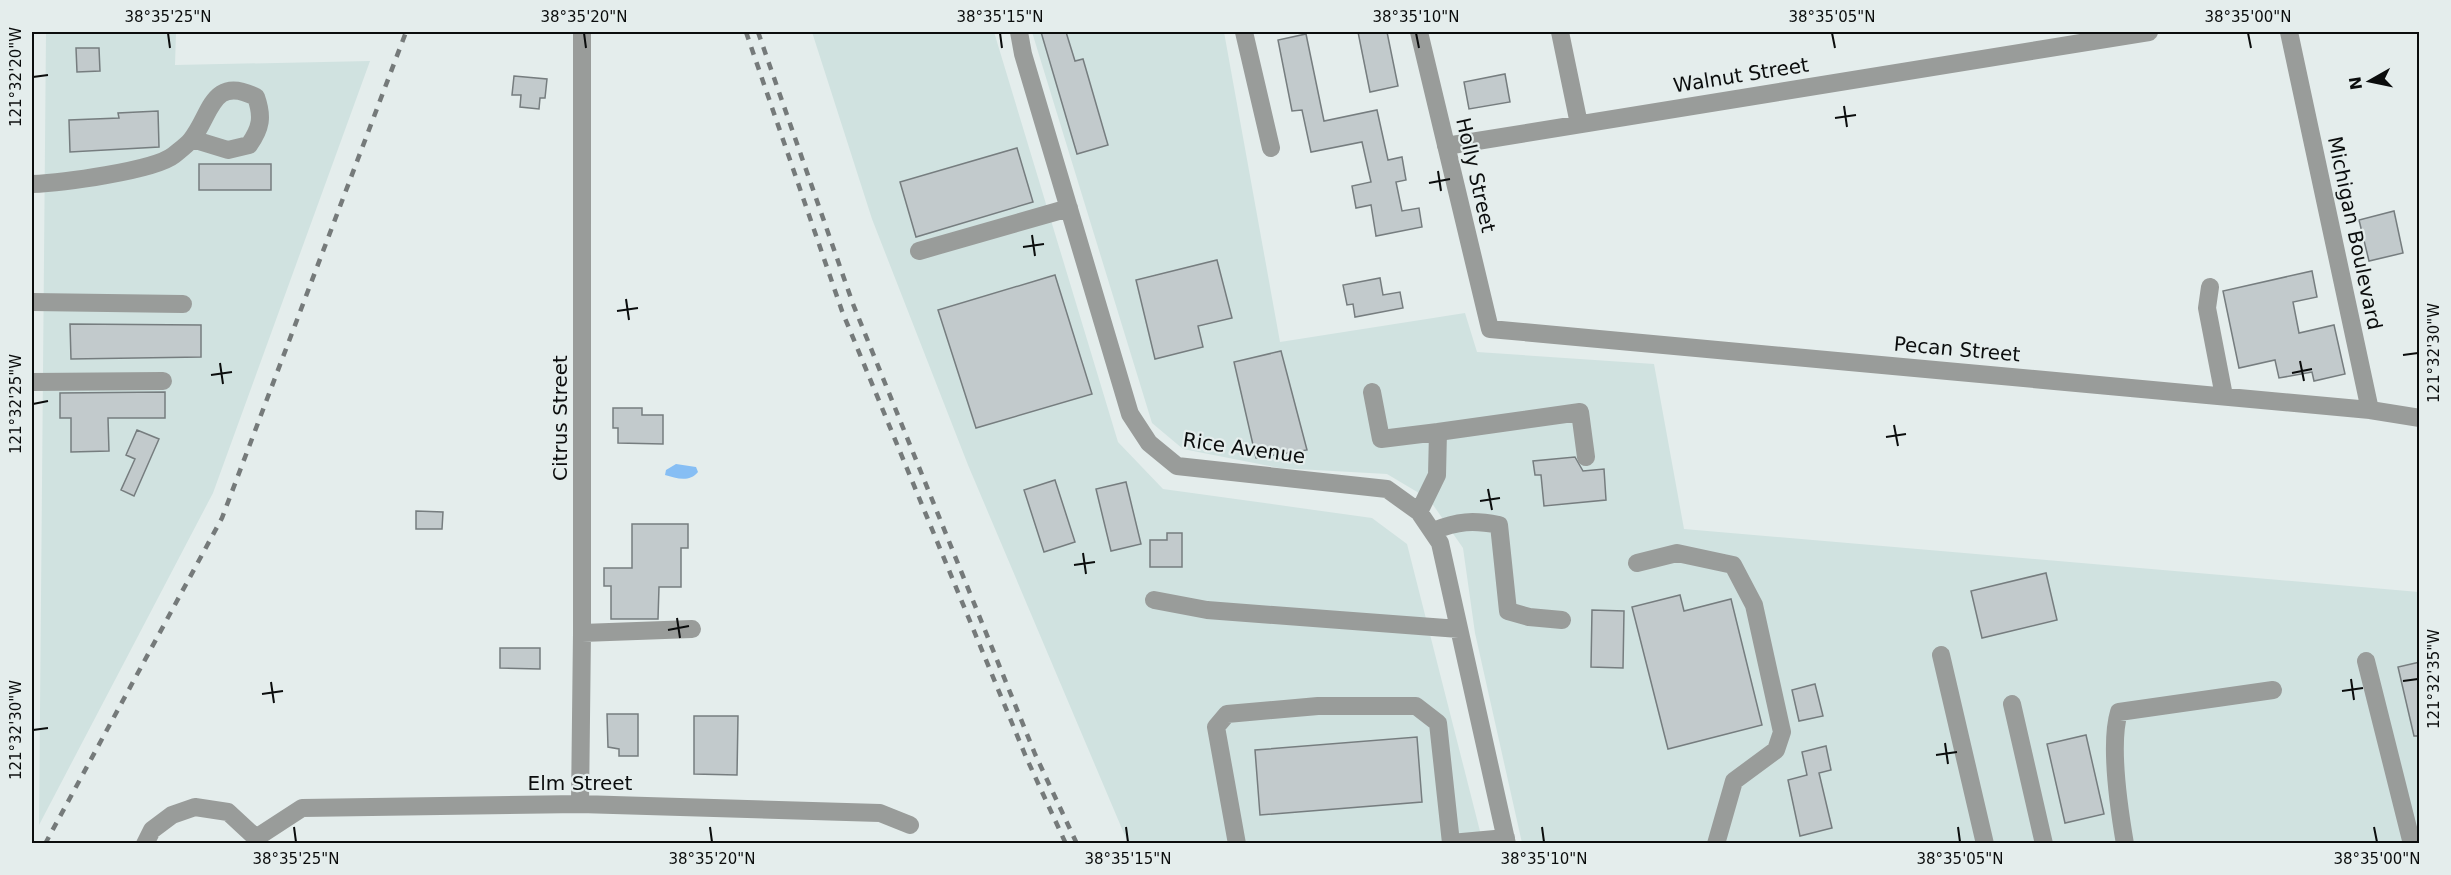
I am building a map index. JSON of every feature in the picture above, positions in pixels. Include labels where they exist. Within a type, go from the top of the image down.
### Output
[{"type":"street","name":"Citrus Street","points":[[580,804],[582,32]]},
{"type":"street","name":"Rice Avenue","points":[[1018,32],[1130,414],[1149,443],[1177,466],[1387,489],[1419,512],[1440,543],[1507,841]]},
{"type":"street","points":[[1244,32],[1271,148]]},
{"type":"street","name":"Holly Street","points":[[1419,32],[1490,329]]},
{"type":"street","points":[[1560,32],[1579,124]]},
{"type":"street","name":"Walnut Street","points":[[1446,146],[2150,32]]},
{"type":"street","name":"Michigan Boulevard","points":[[2289,32],[2370,410]]},
{"type":"street","points":[[32,184],[149,167],[172,157],[192,139]]},
{"type":"street","points":[[919,251],[1069,208]]},
{"type":"street","points":[[2210,287],[2206,309],[2224,396]]},
{"type":"street","points":[[32,303],[183,304]]},
{"type":"street","name":"Pecan Street","points":[[1490,329],[2224,396],[2370,410],[2420,418]]},
{"type":"street","points":[[32,382],[163,381]]},
{"type":"street","points":[[1372,392],[1381,439],[1580,412],[1586,457]]},
{"type":"street","points":[[1419,512],[1437,475],[1438,432]]},
{"type":"street","points":[[1433,531],[1450,524],[1473,520],[1499,525],[1508,611],[1529,617],[1562,620]]},
{"type":"street","points":[[1637,563],[1677,553],[1733,565],[1754,606],[1782,732],[1776,750],[1734,781],[1716,843]]},
{"type":"street","points":[[1154,600],[1207,610],[1459,629]]},
{"type":"street","points":[[582,633],[692,628]]},
{"type":"street","points":[[1941,655],[1985,843]]},
{"type":"street","points":[[2366,661],[2412,843]]},
{"type":"street","points":[[2126,843],[2118,793],[2114,725],[2118,712],[2273,690]]},
{"type":"street","points":[[2012,704],[2044,843]]},
{"type":"street","points":[[1237,843],[1216,727],[1227,714],[1318,706],[1416,706],[1438,723],[1451,843],[1507,841]]},
{"type":"street","name":"Elm Street","points":[[144,843],[152,830],[172,815],[195,807],[228,812],[255,841],[302,808],[580,804],[880,813],[910,825]]},
{"type":"shaded area","points":[[46,32],[176,32],[175,65],[370,61],[213,493],[39,825]]},
{"type":"shaded area","points":[[812,32],[994,32],[1118,442],[1163,489],[1372,518],[1407,544],[1483,843],[1128,843],[968,465],[872,219]]},
{"type":"shaded area","points":[[1032,32],[1224,32],[1280,342],[1465,313],[1477,352],[1654,364],[1684,529],[2419,592],[2419,843],[1522,843],[1475,633],[1463,548],[1429,499],[1387,474],[1279,468],[1183,449],[1152,423]]},
{"type":"water","points":[[676,464],[696,467],[698,472],[687,479],[665,475],[666,470]]},
{"type":"building","points":[[1041,32],[1066,32],[1075,61],[1083,59],[1108,145],[1077,154]]},
{"type":"building","points":[[1358,32],[1387,32],[1398,86],[1370,92]]},
{"type":"building","points":[[1306,34],[1324,121],[1377,110],[1388,160],[1402,157],[1406,180],[1396,182],[1402,211],[1419,208],[1422,227],[1376,236],[1371,205],[1356,208],[1352,186],[1371,182],[1362,142],[1311,152],[1302,110],[1292,111],[1278,40]]},
{"type":"building","points":[[76,48],[99,48],[100,71],[77,72]]},
{"type":"building","points":[[1505,74],[1510,102],[1469,109],[1464,82]]},
{"type":"building","points":[[514,76],[547,79],[545,98],[540,98],[539,109],[520,107],[521,95],[512,95]]},
{"type":"building","points":[[158,111],[159,147],[70,152],[69,120],[119,118],[118,113]]},
{"type":"building","points":[[1017,148],[1033,202],[916,237],[900,182]]},
{"type":"building","points":[[199,164],[271,164],[271,190],[199,190]]},
{"type":"building","points":[[2394,211],[2403,253],[2369,261],[2359,220]]},
{"type":"building","points":[[1217,260],[1232,318],[1198,326],[1203,347],[1155,359],[1136,280]]},
{"type":"building","points":[[2312,271],[2317,297],[2293,302],[2299,333],[2334,325],[2345,374],[2314,381],[2312,372],[2279,378],[2275,360],[2239,368],[2223,291]]},
{"type":"building","points":[[1055,275],[1092,394],[976,428],[938,310]]},
{"type":"building","points":[[1380,278],[1383,295],[1400,292],[1403,308],[1355,317],[1353,304],[1347,305],[1343,285]]},
{"type":"building","points":[[70,324],[201,325],[201,357],[71,359]]},
{"type":"building","points":[[1281,351],[1307,450],[1256,458],[1234,362]]},
{"type":"building","points":[[165,392],[165,418],[108,418],[109,451],[71,452],[71,418],[60,418],[60,393]]},
{"type":"building","points":[[613,408],[642,408],[642,415],[663,415],[663,444],[618,443],[618,428],[613,428]]},
{"type":"building","points":[[137,430],[159,439],[134,496],[121,490],[135,459],[126,455]]},
{"type":"building","points":[[1575,457],[1583,471],[1604,469],[1606,500],[1544,506],[1541,475],[1535,475],[1533,461]]},
{"type":"building","points":[[1055,480],[1075,542],[1044,552],[1024,490]]},
{"type":"building","points":[[1126,482],[1141,544],[1111,551],[1096,489]]},
{"type":"building","points":[[416,511],[443,512],[442,529],[416,529]]},
{"type":"building","points":[[632,524],[688,524],[688,548],[681,548],[681,587],[659,587],[658,619],[611,619],[611,586],[604,586],[604,568],[632,568]]},
{"type":"building","points":[[1167,533],[1182,533],[1182,567],[1150,567],[1150,540],[1167,540]]},
{"type":"building","points":[[2046,573],[2057,620],[1982,638],[1971,591]]},
{"type":"building","points":[[1680,595],[1684,611],[1731,599],[1762,725],[1668,749],[1632,607]]},
{"type":"building","points":[[1592,610],[1624,611],[1623,668],[1591,667]]},
{"type":"building","points":[[500,648],[540,648],[540,669],[500,668]]},
{"type":"building","points":[[2420,662],[2420,736],[2414,736],[2398,667]]},
{"type":"building","points":[[1815,684],[1823,716],[1799,721],[1792,690]]},
{"type":"building","points":[[607,714],[638,714],[638,756],[619,756],[619,749],[608,747]]},
{"type":"building","points":[[694,716],[738,716],[737,775],[694,774]]},
{"type":"building","points":[[2086,735],[2104,814],[2065,823],[2047,744]]},
{"type":"building","points":[[1417,737],[1422,802],[1260,815],[1255,750]]},
{"type":"building","points":[[1826,746],[1831,770],[1819,773],[1832,828],[1800,836],[1788,780],[1807,775],[1802,752]]},
{"type":"railway","points":[[45,844],[222,518],[406,32]]},
{"type":"railway","points":[[746,32],[842,311],[1026,757],[1066,844]]},
{"type":"railway","points":[[758,32],[853,304],[1035,754],[1077,844]]}]
